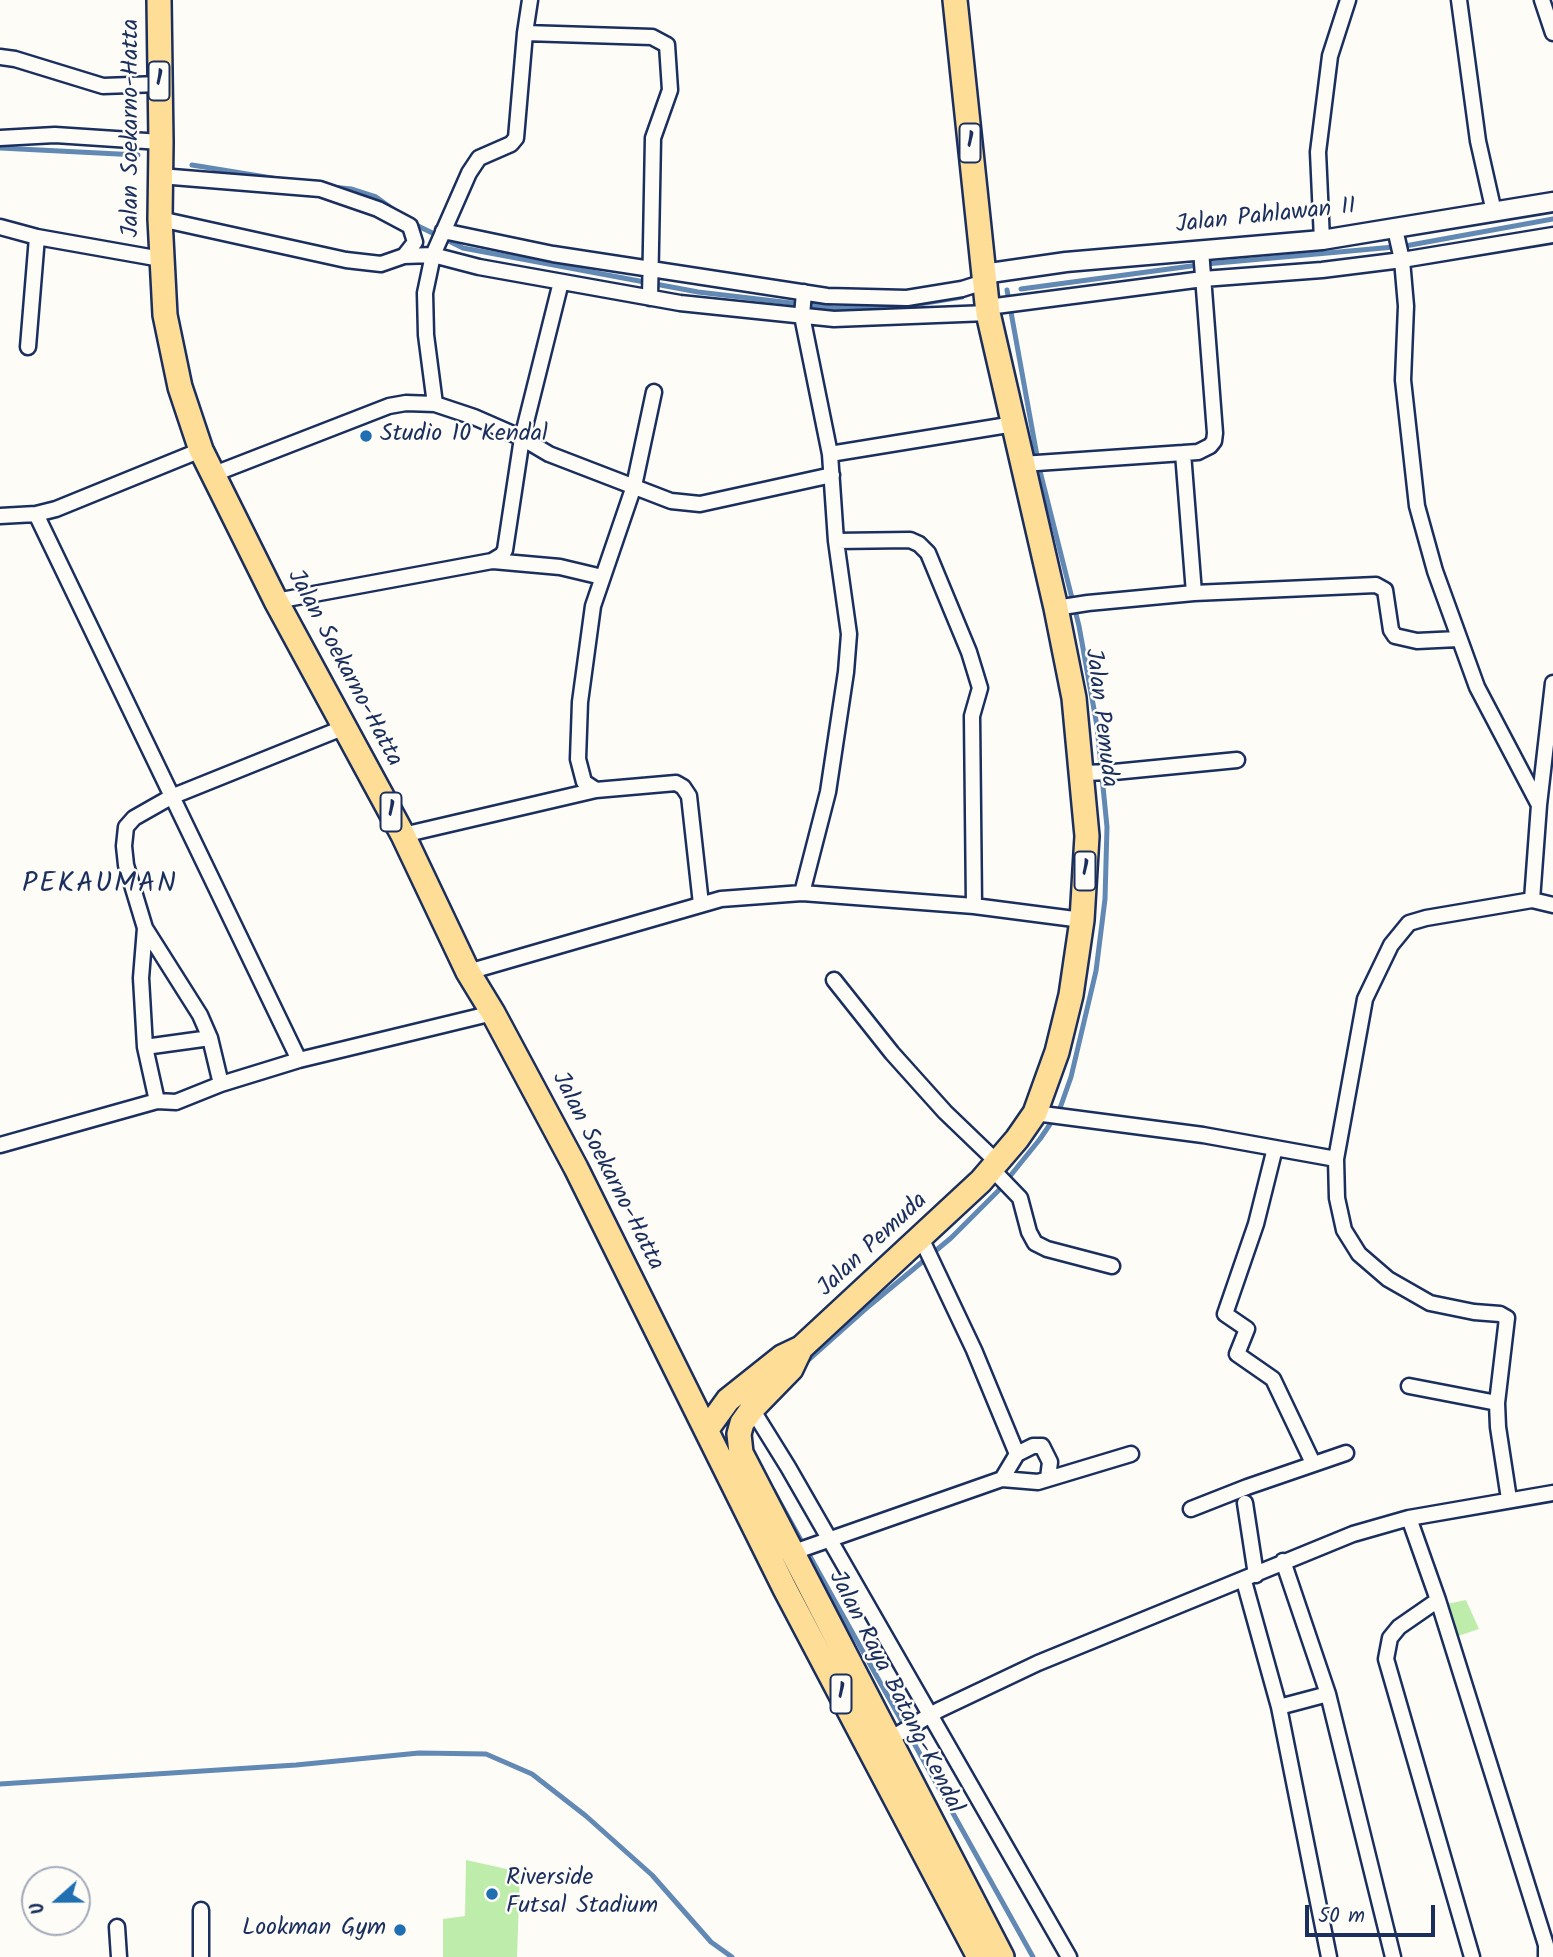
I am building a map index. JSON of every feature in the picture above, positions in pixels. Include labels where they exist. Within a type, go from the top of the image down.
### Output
[{"type":"highway","name":"Jalan Soekarno-Hatta","points":[[159,0],[160,259],[165,315],[180,387],[201,450],[276,601],[403,835],[468,972],[493,1013],[610,1233],[707,1429]]},
{"type":"highway","name":"Jalan Pemuda","points":[[707,1429],[728,1400],[782,1357],[801,1348],[923,1244],[996,1169],[1040,1113],[1068,1006],[1082,920],[1087,836],[1086,773],[1062,607],[1032,463],[1014,424],[992,296],[955,0]]},
{"type":"highway","name":"Jalan Pemuda","points":[[741,1453],[739,1434],[742,1423],[791,1369],[801,1348]]},
{"type":"highway","name":"Jalan Raya Batang-Kendal","points":[[707,1429],[716,1454],[785,1590],[979,1957]]},
{"type":"highway","name":"Jalan Raya Batang-Kendal","points":[[741,1453],[795,1551],[1002,1957]]},
{"type":"street","points":[[435,404],[426,335],[425,293],[433,255],[469,173],[479,158],[510,144],[516,138],[530,0]]},
{"type":"street","points":[[1322,240],[1318,152],[1330,56],[1348,0]]},
{"type":"street","points":[[1459,0],[1478,141],[1494,212]]},
{"type":"street","points":[[1542,0],[1553,33]]},
{"type":"street","points":[[525,33],[652,37],[667,45],[670,90],[653,138],[649,293]]},
{"type":"street","points":[[0,57],[15,59],[103,86],[159,84]]},
{"type":"street","points":[[0,138],[55,135],[161,163],[320,189],[378,209],[410,226],[415,242],[404,256]]},
{"type":"street","name":"Jalan Pahlawan II","points":[[992,296],[1066,262],[1202,265],[1322,240],[1399,246],[1494,212],[1553,202]]},
{"type":"street","points":[[160,219],[346,260],[381,264],[404,256],[433,255],[479,267],[561,282],[649,293],[680,303],[803,304],[827,296],[907,298],[961,289],[992,296]]},
{"type":"street","points":[[0,227],[37,237],[160,259]]},
{"type":"street","points":[[443,233],[650,270],[803,304],[834,319],[1202,265],[1322,270],[1399,246],[1553,235]]},
{"type":"street","points":[[28,347],[37,237]]},
{"type":"street","points":[[1399,246],[1406,306],[1404,380],[1417,506],[1435,570],[1477,687],[1539,805]]},
{"type":"street","points":[[1032,463],[1198,452],[1214,441],[1202,265]]},
{"type":"street","points":[[492,561],[505,550],[522,438],[561,282]]},
{"type":"street","points":[[802,893],[828,792],[849,634],[836,541],[830,454],[803,304]]},
{"type":"street","points":[[596,790],[584,782],[578,759],[580,702],[593,606],[634,486],[654,392]]},
{"type":"street","points":[[214,474],[389,406],[406,403],[435,404],[474,417],[522,438],[549,454],[671,501],[700,504],[832,475]]},
{"type":"street","points":[[830,454],[1014,424]]},
{"type":"street","points":[[0,516],[36,514],[201,450]]},
{"type":"street","points":[[1182,453],[1194,593]]},
{"type":"street","points":[[36,514],[299,1059]]},
{"type":"street","points":[[836,541],[910,540],[919,544],[928,553],[969,652],[980,688],[972,716],[974,906]]},
{"type":"street","points":[[276,601],[492,561],[560,567],[602,577]]},
{"type":"street","points":[[1062,607],[1194,593],[1376,585],[1385,590],[1391,630],[1395,636],[1417,641],[1458,639]]},
{"type":"street","points":[[1532,900],[1539,805],[1553,682]]},
{"type":"street","points":[[221,1084],[210,1038],[200,1015],[145,928],[127,865],[124,846],[126,827],[134,818],[171,797],[345,727]]},
{"type":"street","points":[[1086,773],[1237,760]]},
{"type":"street","points":[[403,835],[596,790],[676,783],[683,786],[689,796],[701,904]]},
{"type":"street","points":[[468,972],[721,899],[802,893],[974,906],[1082,920]]},
{"type":"street","points":[[1509,1499],[1497,1427],[1497,1403],[1507,1318],[1500,1314],[1430,1303],[1388,1279],[1359,1254],[1344,1230],[1337,1198],[1336,1159],[1366,999],[1391,945],[1409,923],[1532,900],[1553,905]]},
{"type":"street","points":[[145,928],[141,978],[145,1047],[157,1101]]},
{"type":"street","points":[[834,980],[892,1053],[1020,1198],[1035,1243],[1047,1249],[1112,1266]]},
{"type":"street","points":[[0,1145],[157,1101],[176,1102],[221,1084],[299,1059],[493,1013]]},
{"type":"street","points":[[145,1047],[210,1038]]},
{"type":"street","points":[[1040,1113],[1203,1135],[1336,1159]]},
{"type":"street","points":[[1275,1148],[1256,1224],[1225,1314],[1247,1329],[1237,1354],[1273,1379],[1313,1463]]},
{"type":"street","points":[[923,1244],[974,1350],[1017,1454]]},
{"type":"street","points":[[1409,1386],[1497,1403]]},
{"type":"street","points":[[752,1409],[788,1467],[822,1542],[931,1715],[1069,1957]]},
{"type":"street","points":[[1002,1479],[1017,1454],[1033,1446],[1042,1446],[1050,1462],[1048,1478]]},
{"type":"street","points":[[1191,1509],[1346,1453]]},
{"type":"street","points":[[795,1551],[1002,1479],[1038,1482],[1131,1454]]},
{"type":"street","points":[[890,1739],[931,1715],[1038,1663],[1353,1534],[1409,1518],[1553,1493]]},
{"type":"street","points":[[1245,1503],[1250,1578],[1329,1957]]},
{"type":"street","points":[[1409,1518],[1438,1600],[1546,1944],[1546,1957]]},
{"type":"street","points":[[1283,1561],[1328,1694],[1393,1957]]},
{"type":"street","points":[[1438,1600],[1399,1627],[1390,1638],[1386,1659],[1472,1957]]},
{"type":"street","points":[[1279,1707],[1328,1694]]},
{"type":"street","points":[[201,1910],[201,1957]]},
{"type":"street","points":[[117,1927],[119,1957]]},
{"type":"green space","points":[[1466,1600],[1479,1629],[1452,1638],[1442,1605]]},
{"type":"green space","name":"Riverside Futsal Stadium","points":[[466,1860],[520,1872],[517,1957],[443,1957],[443,1919],[465,1916]]},
{"type":"waterway","points":[[0,148],[138,155]]},
{"type":"waterway","points":[[192,165],[278,179]]},
{"type":"waterway","points":[[332,187],[351,189],[376,197],[397,212]]},
{"type":"waterway","points":[[1021,289],[1206,264],[1405,246],[1553,219]]},
{"type":"waterway","points":[[414,224],[463,248],[698,292],[834,308],[895,308],[962,297]]},
{"type":"waterway","points":[[804,1364],[951,1238],[998,1191],[1040,1139],[1059,1111],[1071,1077],[1096,971],[1105,899],[1107,827],[1097,726],[1079,626],[1039,467],[1007,290]]},
{"type":"waterway","points":[[773,1490],[1033,1957]]},
{"type":"waterway","points":[[0,1784],[296,1765],[419,1753],[486,1754],[532,1774],[586,1816],[652,1875],[711,1942],[732,1957]]},
{"type":"place","name":"Studio 10 Kendal","points":[[366,436]]},
{"type":"place","name":"Riverside Futsal Stadium","points":[[492,1894]]},
{"type":"place","name":"Lookman Gym","points":[[400,1930]]},
{"type":"district","name":"PEKAUMAN","points":[[100,886]]}]
